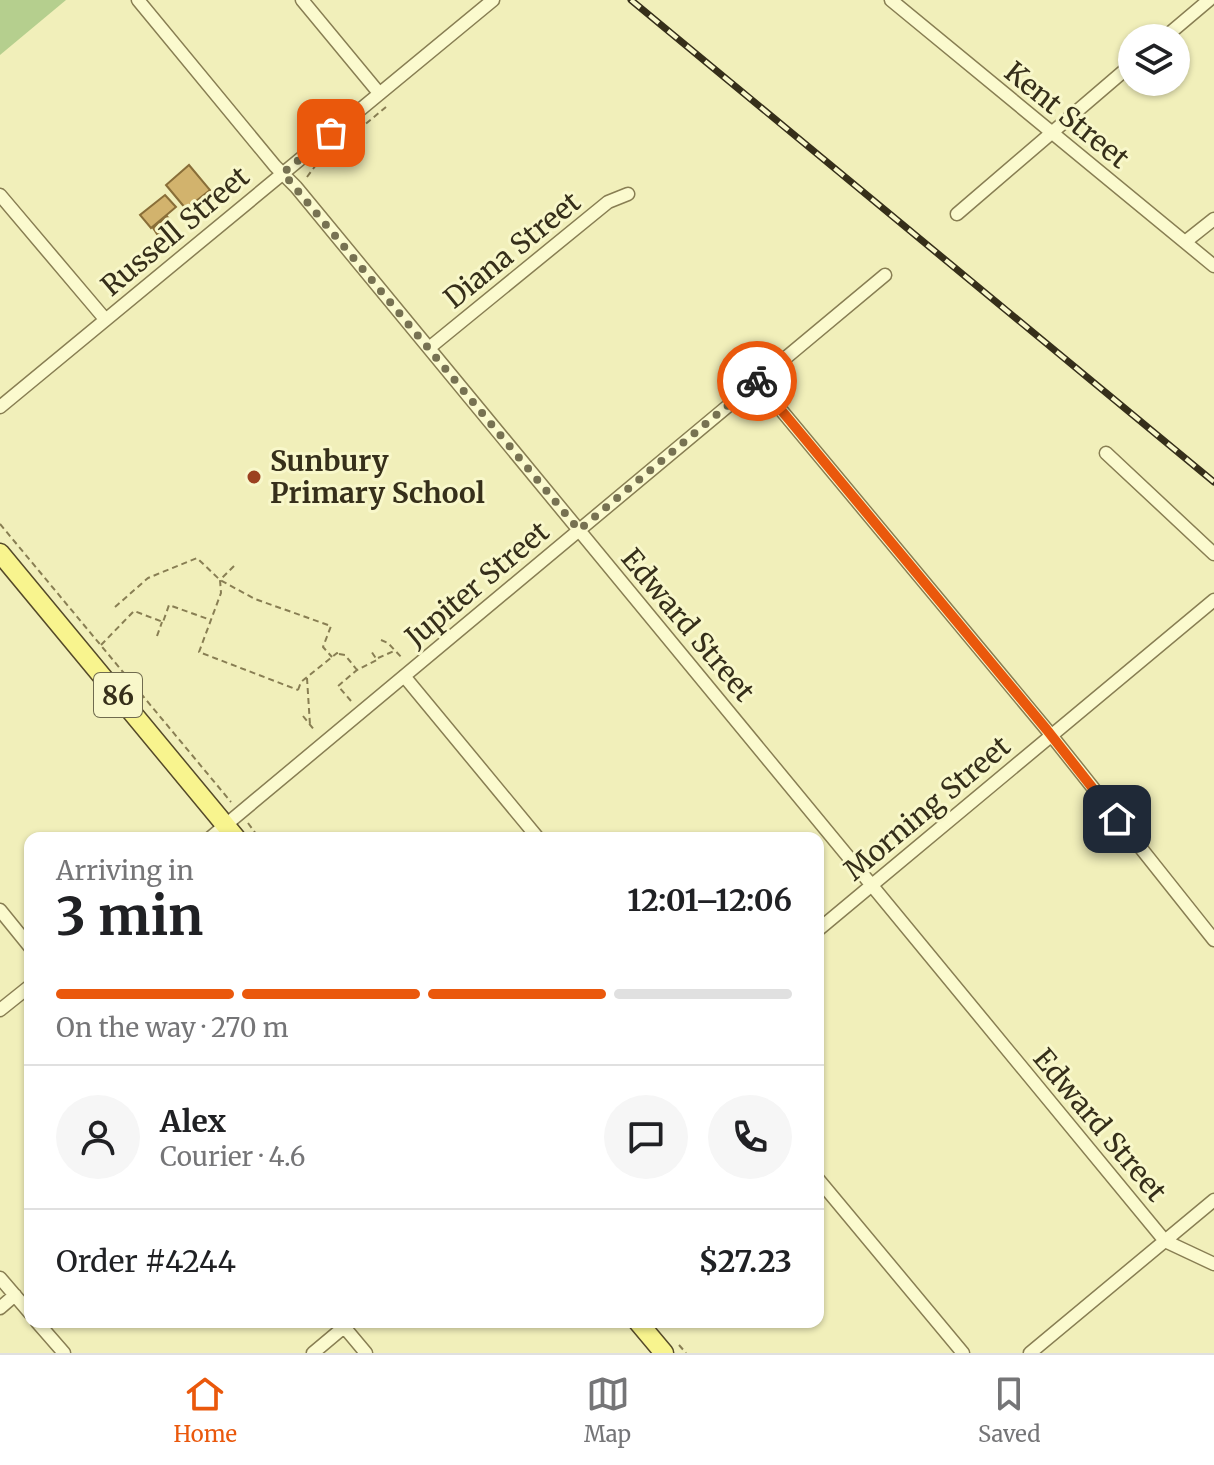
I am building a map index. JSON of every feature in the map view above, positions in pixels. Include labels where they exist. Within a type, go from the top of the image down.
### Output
[{"type":"main road","name":"86","points":[[0,553],[237,829]]},
{"type":"main road","points":[[643,1328],[664,1353]]},
{"type":"street","name":"Edward Street","points":[[138,0],[1165,1241],[1214,1264]]},
{"type":"street","points":[[302,0],[379,93]]},
{"type":"street","name":"Russell Street","points":[[0,407],[493,0]]},
{"type":"street","name":"Kent Street","points":[[891,0],[1214,266]]},
{"type":"street","points":[[1181,24],[1209,0]]},
{"type":"street","points":[[957,214],[1118,76]]},
{"type":"street","name":"Diana Street","points":[[429,348],[608,202],[628,194]]},
{"type":"street","points":[[0,195],[105,319]]},
{"type":"street","points":[[1185,242],[1214,219]]},
{"type":"street","name":"Jupiter Street","points":[[237,829],[404,676],[885,275]]},
{"type":"street","points":[[757,381],[1052,737],[1214,940]]},
{"type":"street","points":[[1106,453],[1214,554]]},
{"type":"street","name":"Morning Street","points":[[824,925],[1214,600]]},
{"type":"street","points":[[404,676],[533,832]]},
{"type":"street","points":[[0,910],[24,940]]},
{"type":"street","points":[[0,1010],[24,991]]},
{"type":"street","points":[[824,1186],[963,1353]]},
{"type":"street","points":[[1030,1353],[1214,1200]]},
{"type":"street","points":[[0,1278],[24,1306]]},
{"type":"street","points":[[0,1308],[15,1295]]},
{"type":"street","points":[[42,1328],[64,1353]]},
{"type":"street","points":[[313,1353],[341,1328]]},
{"type":"street","points":[[348,1328],[366,1353]]},
{"type":"path","points":[[0,524],[231,802]]},
{"type":"path","points":[[115,607],[148,578],[197,558],[220,580],[255,599],[331,626],[323,647],[332,657]]},
{"type":"path","points":[[234,566],[220,580],[221,593],[199,652],[298,690],[332,657],[345,655],[357,670]]},
{"type":"path","points":[[157,636],[169,605],[211,620]]},
{"type":"path","points":[[100,645],[134,611],[162,621]]},
{"type":"path","points":[[381,640],[402,658]]},
{"type":"path","points":[[351,701],[338,686],[357,670],[395,650]]},
{"type":"path","points":[[371,651],[377,659]]},
{"type":"path","points":[[307,678],[310,725]]},
{"type":"path","points":[[303,716],[315,731]]},
{"type":"green space","points":[[0,0],[66,0],[0,55]]},
{"type":"building","points":[[189,165],[210,190],[186,209],[166,185]]},
{"type":"building","points":[[165,195],[176,207],[151,228],[140,215]]},
{"type":"building","points":[[167,216],[171,222],[157,234],[153,228]]},
{"type":"railway","points":[[631,0],[1214,482]]},
{"type":"way so far","points":[[331,133],[283,173],[579,530],[757,381]]},
{"type":"place","name":"Sunbury Primary School","points":[[254,477]]},
{"type":"route","points":[[757,381],[1047,730],[1117,819]]}]
